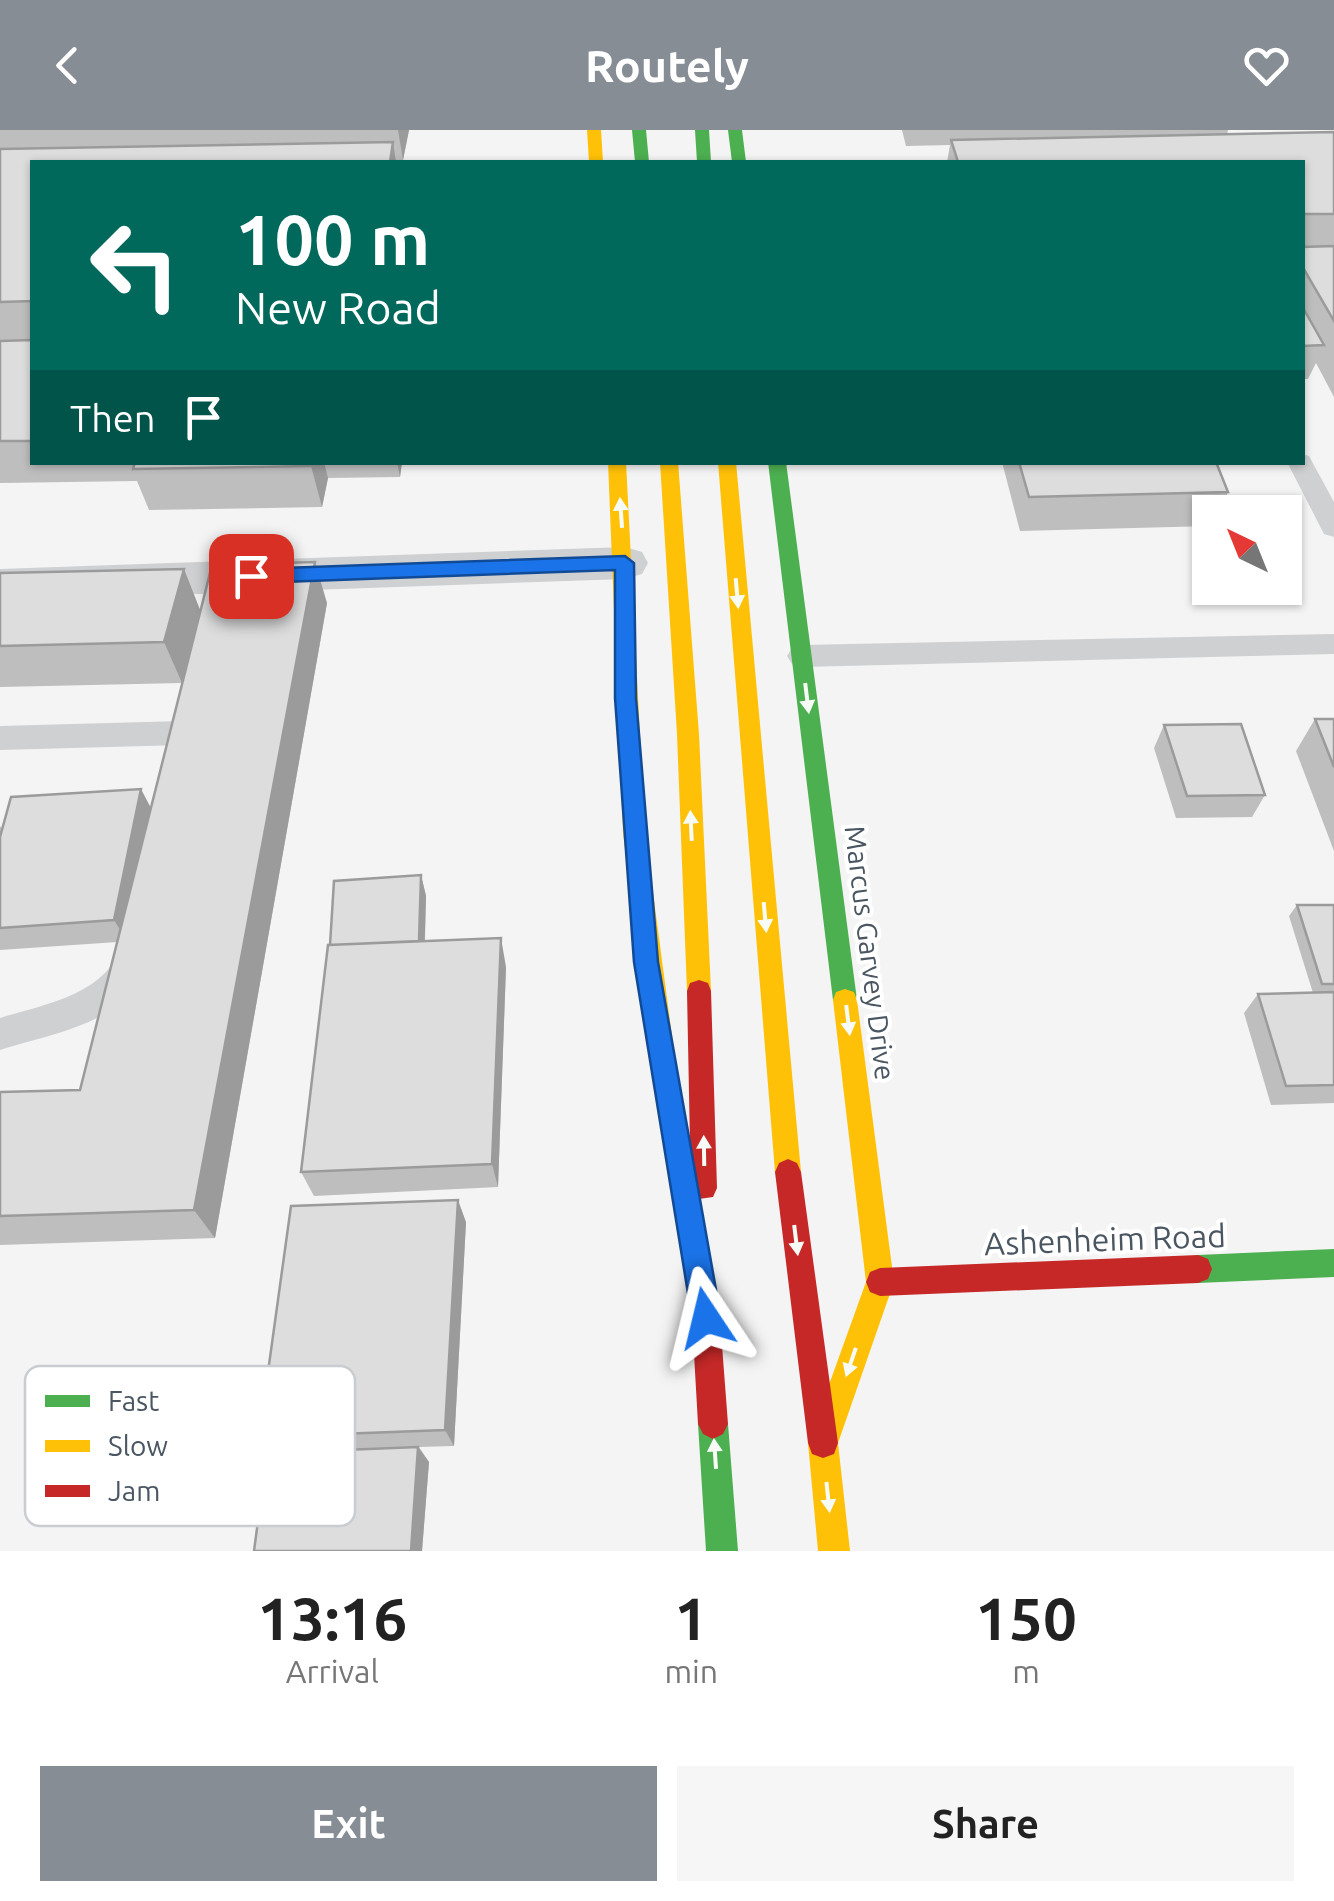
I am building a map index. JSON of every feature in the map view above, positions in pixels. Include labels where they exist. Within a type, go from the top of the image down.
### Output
[{"type":"main road","points":[[594,130],[596,160]]},
{"type":"main road","points":[[639,130],[642,160]]},
{"type":"main road","points":[[702,130],[704,160]]},
{"type":"main road","points":[[735,130],[740,160]]},
{"type":"main road","points":[[617,465],[625,563],[626,698],[646,962],[706,1318]]},
{"type":"main road","points":[[669,465],[702,1050],[706,1318],[722,1551]]},
{"type":"main road","name":"Marcus Garvey Drive","points":[[726,465],[787,1168],[834,1551]]},
{"type":"main road","name":"Marcus Garvey Drive","points":[[777,465],[880,1282],[822,1444]]},
{"type":"main road","name":"Ashenheim Road","points":[[880,1282],[1334,1264]]},
{"type":"street","points":[[0,584],[210,597],[625,563]]},
{"type":"lane","points":[[1302,465],[1334,528]]},
{"type":"lane","points":[[802,656],[1334,644]]},
{"type":"lane","points":[[174,771],[190,694]]},
{"type":"lane","points":[[0,738],[182,733]]},
{"type":"lane","points":[[0,1034],[93,1004],[130,970],[138,938]]},
{"type":"building","points":[[1334,132],[1334,214],[1305,214],[1305,160],[957,160],[951,140]]},
{"type":"building","points":[[393,142],[390,160],[30,160],[30,301],[0,302],[0,149]]},
{"type":"building","points":[[1334,246],[1334,321],[1305,271],[1305,247]]},
{"type":"building","points":[[1305,311],[1324,345],[1305,346]]},
{"type":"building","points":[[30,340],[30,441],[0,441],[0,341]]},
{"type":"building","points":[[134,465],[311,465],[311,466],[133,469]]},
{"type":"building","points":[[1020,465],[1217,465],[1228,492],[1029,497]]},
{"type":"building","points":[[315,562],[194,1210],[0,1216],[0,1092],[80,1090],[212,565]]},
{"type":"building","points":[[184,569],[164,642],[0,646],[0,573]]},
{"type":"building","points":[[1315,719],[1334,719],[1334,767]]},
{"type":"building","points":[[1241,724],[1265,795],[1187,796],[1164,725]]},
{"type":"building","points":[[141,789],[114,920],[0,928],[0,837],[11,797]]},
{"type":"building","points":[[421,875],[419,941],[330,945],[334,881]]},
{"type":"building","points":[[1297,905],[1334,905],[1334,984],[1322,984]]},
{"type":"building","points":[[501,938],[492,1164],[301,1172],[328,945]]},
{"type":"building","points":[[1334,992],[1334,1085],[1286,1086],[1258,994]]},
{"type":"building","points":[[458,1200],[445,1430],[355,1433],[355,1366],[269,1366],[291,1206]]},
{"type":"building","points":[[418,1447],[411,1551],[254,1551],[257,1526],[355,1526],[355,1450]]},
{"type":"traffic: fast","points":[[639,130],[642,160]]},
{"type":"traffic: fast","points":[[702,130],[704,160]]},
{"type":"traffic: fast","points":[[735,130],[739,160]]},
{"type":"traffic: fast","points":[[777,465],[845,1000]]},
{"type":"traffic: fast","points":[[1198,1269],[1334,1263]]},
{"type":"traffic: fast","points":[[713,1424],[722,1551]]},
{"type":"traffic: slow","points":[[594,130],[596,160]]},
{"type":"traffic: slow","points":[[617,465],[634,832],[661,1051]]},
{"type":"traffic: slow","points":[[669,465],[688,734],[699,991]]},
{"type":"traffic: slow","points":[[727,465],[788,1172]]},
{"type":"traffic: slow","points":[[834,1551],[823,1443],[880,1282],[845,1000]]},
{"type":"traffic: jam","points":[[699,991],[704,1188]]},
{"type":"traffic: jam","points":[[661,1051],[706,1319],[713,1424]]},
{"type":"traffic: jam","points":[[788,1172],[823,1443]]},
{"type":"traffic: jam","points":[[880,1282],[1198,1269]]},
{"type":"route","points":[[251,576],[625,563],[626,698],[646,962],[706,1318]]}]
